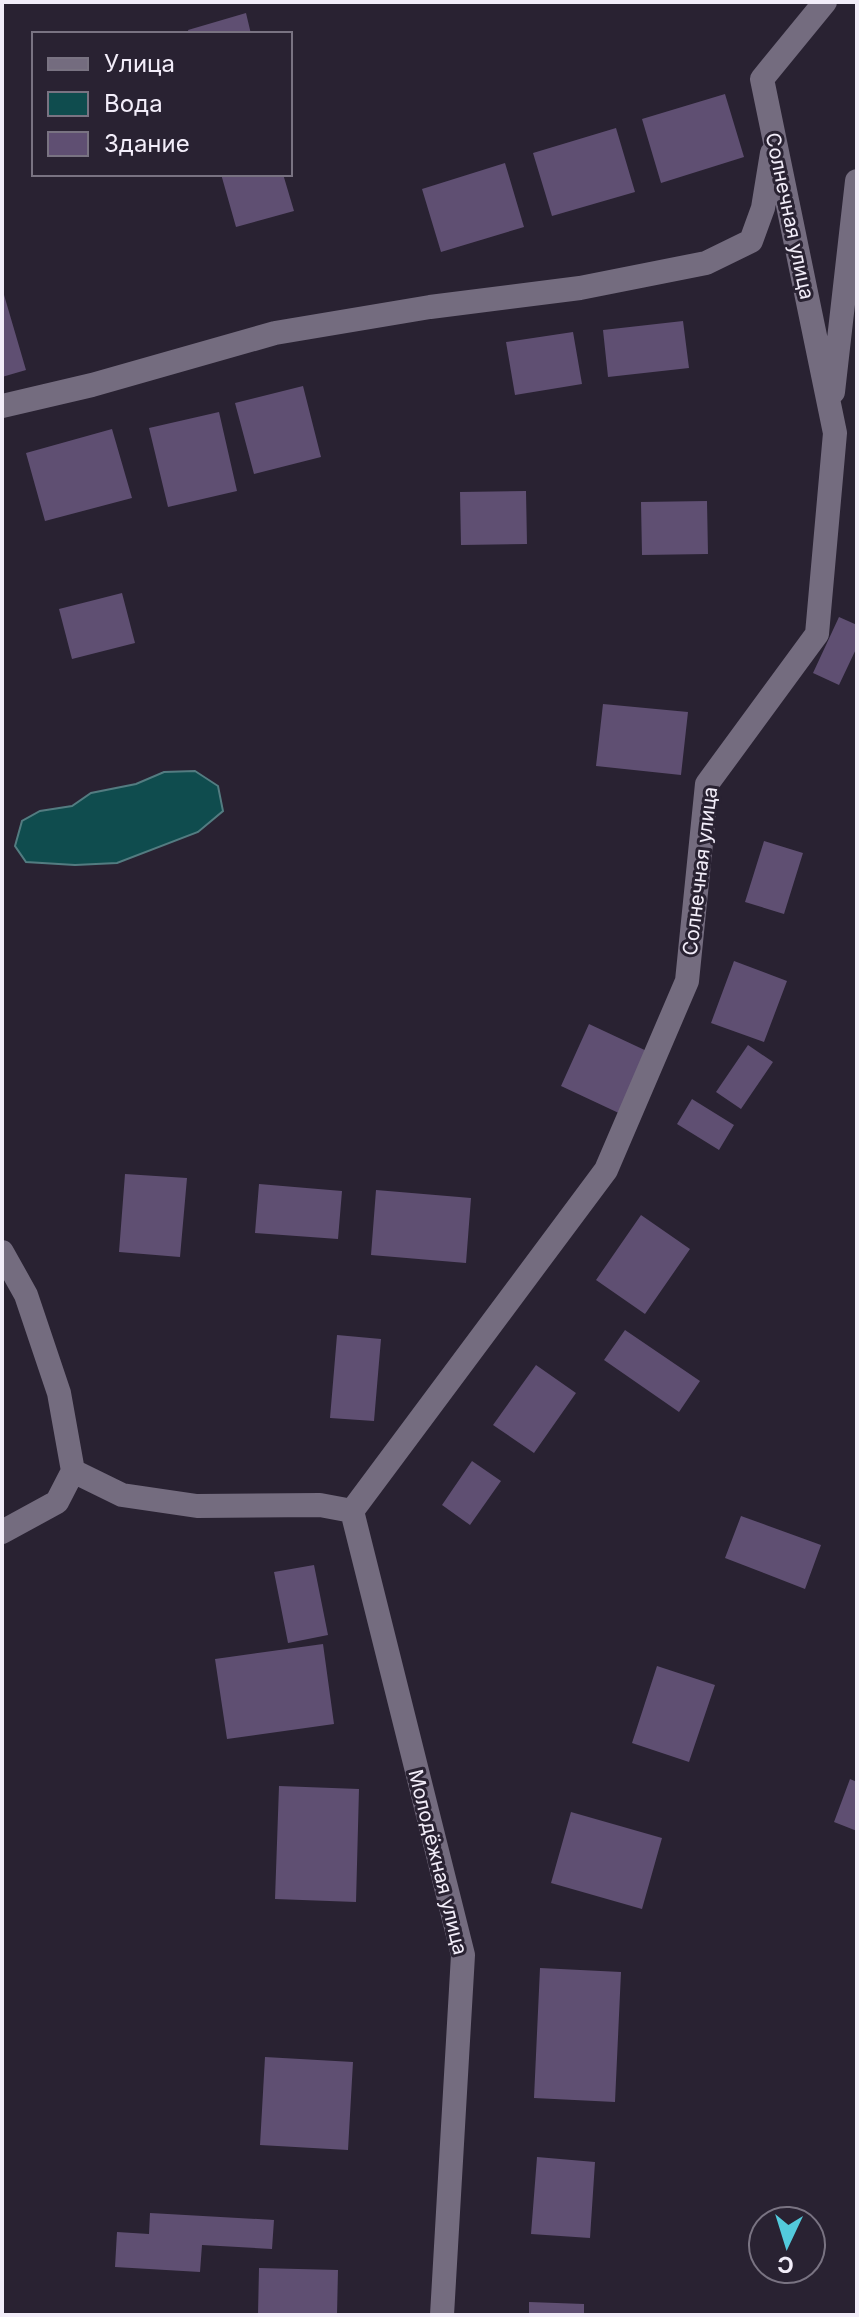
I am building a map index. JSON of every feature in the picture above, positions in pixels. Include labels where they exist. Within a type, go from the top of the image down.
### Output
[{"type":"street","name":"Солнечная улица","points":[[352,1511],[606,1170],[687,981],[707,784],[817,634],[835,433],[762,79],[825,2]]},
{"type":"street","points":[[2,406],[92,385],[275,333],[430,307],[580,288],[706,263],[751,241],[763,208],[774,139]]},
{"type":"street","points":[[831,414],[857,181]]},
{"type":"street","points":[[2,1252],[26,1295],[59,1393],[73,1471],[57,1502],[2,1532]]},
{"type":"street","points":[[73,1471],[122,1495],[197,1506],[320,1505],[352,1511]]},
{"type":"street","name":"Молодёжная улица","points":[[352,1511],[463,1955],[442,2315]]},
{"type":"water","points":[[195,771],[218,786],[223,811],[198,832],[117,863],[75,865],[26,862],[15,846],[22,821],[40,811],[72,806],[91,793],[136,784],[164,772]]},
{"type":"building","points":[[246,13],[251,32],[188,32]]},
{"type":"building","points":[[725,94],[744,157],[661,183],[642,119]]},
{"type":"building","points":[[616,128],[635,192],[552,216],[533,153]]},
{"type":"building","points":[[505,163],[524,227],[441,252],[422,189]]},
{"type":"building","points":[[222,176],[284,176],[294,211],[236,227]]},
{"type":"building","points":[[2,288],[26,370],[2,377]]},
{"type":"building","points":[[683,321],[689,368],[608,377],[603,330]]},
{"type":"building","points":[[573,332],[582,384],[515,395],[506,342]]},
{"type":"building","points":[[303,386],[321,457],[254,474],[235,403]]},
{"type":"building","points":[[219,412],[237,491],[168,507],[149,428]]},
{"type":"building","points":[[112,429],[132,498],[45,521],[26,453]]},
{"type":"building","points":[[526,491],[527,544],[461,545],[460,492]]},
{"type":"building","points":[[707,501],[708,554],[642,555],[641,502]]},
{"type":"building","points":[[122,593],[135,643],[72,659],[59,609]]},
{"type":"building","points":[[839,617],[857,625],[857,647],[839,685],[813,673]]},
{"type":"building","points":[[603,704],[688,712],[681,775],[596,766]]},
{"type":"building","points":[[764,841],[803,853],[784,914],[745,902]]},
{"type":"building","points":[[734,961],[787,981],[764,1042],[711,1023]]},
{"type":"building","points":[[589,1024],[651,1053],[623,1115],[561,1086]]},
{"type":"building","points":[[748,1045],[773,1062],[741,1109],[716,1092]]},
{"type":"building","points":[[692,1099],[734,1125],[719,1150],[677,1124]]},
{"type":"building","points":[[125,1174],[187,1178],[180,1257],[119,1252]]},
{"type":"building","points":[[259,1184],[342,1191],[338,1239],[255,1233]]},
{"type":"building","points":[[376,1190],[471,1198],[466,1263],[371,1255]]},
{"type":"building","points":[[641,1215],[690,1249],[645,1314],[596,1280]]},
{"type":"building","points":[[625,1330],[700,1381],[679,1412],[604,1360]]},
{"type":"building","points":[[337,1335],[381,1339],[374,1421],[330,1418]]},
{"type":"building","points":[[536,1365],[576,1393],[534,1453],[493,1425]]},
{"type":"building","points":[[472,1461],[501,1481],[470,1525],[442,1505]]},
{"type":"building","points":[[741,1516],[821,1545],[805,1589],[725,1558]]},
{"type":"building","points":[[314,1565],[328,1635],[288,1643],[274,1572]]},
{"type":"building","points":[[323,1644],[334,1724],[227,1739],[215,1659]]},
{"type":"building","points":[[657,1666],[715,1685],[689,1762],[632,1743]]},
{"type":"building","points":[[850,1779],[857,1782],[857,1831],[834,1822]]},
{"type":"building","points":[[279,1786],[359,1789],[356,1902],[275,1899]]},
{"type":"building","points":[[571,1812],[662,1838],[642,1909],[551,1883]]},
{"type":"building","points":[[540,1968],[621,1972],[615,2102],[534,2098]]},
{"type":"building","points":[[265,2057],[353,2062],[348,2150],[260,2145]]},
{"type":"building","points":[[537,2157],[595,2162],[590,2238],[531,2234]]},
{"type":"building","points":[[150,2213],[274,2220],[272,2249],[202,2245],[200,2272],[115,2267],[117,2232],[149,2234]]},
{"type":"building","points":[[259,2268],[338,2270],[337,2315],[258,2315]]},
{"type":"building","points":[[529,2302],[584,2304],[584,2315],[529,2315]]}]
